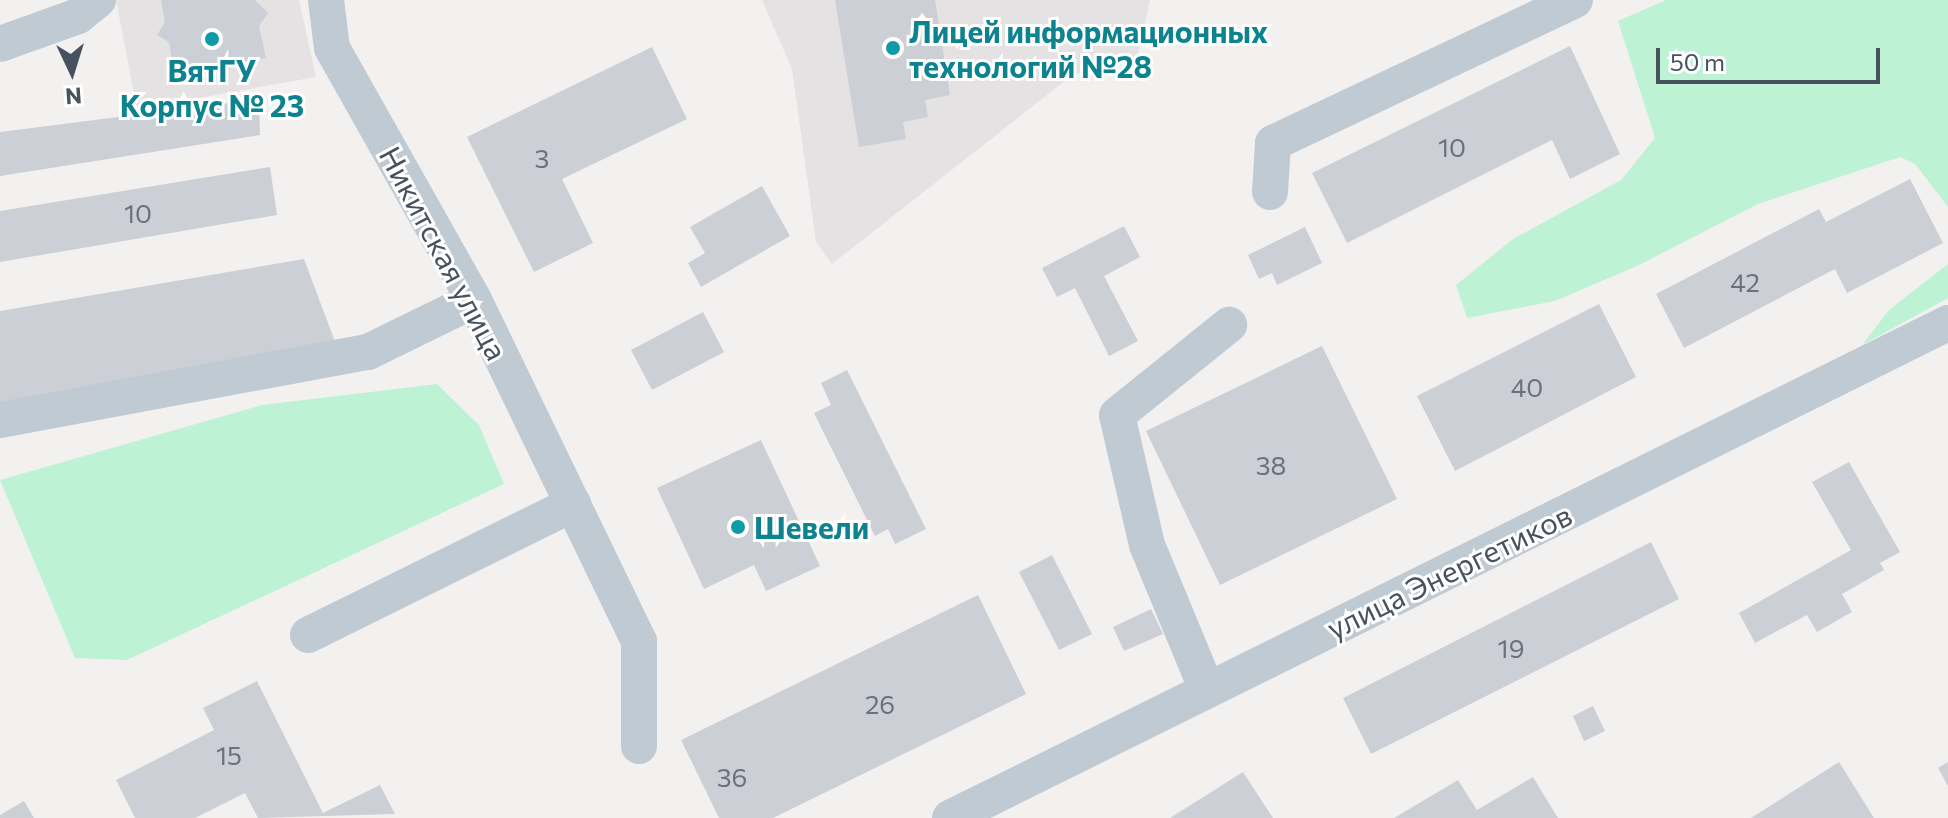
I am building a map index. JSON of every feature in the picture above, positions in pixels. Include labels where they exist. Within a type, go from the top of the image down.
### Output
[{"type":"street","points":[[0,44],[78,16],[98,0]]},
{"type":"street","name":"Никитская улица","points":[[326,0],[332,48],[474,300],[639,641],[639,746]]},
{"type":"street","points":[[1270,192],[1273,143],[1575,0]]},
{"type":"street","points":[[0,420],[368,352],[474,300]]},
{"type":"street","name":"улица Энергетиков","points":[[950,818],[1948,323]]},
{"type":"street","points":[[1207,690],[1147,545],[1117,415],[1229,325]]},
{"type":"street","points":[[308,635],[573,504]]},
{"type":"shaded area","points":[[116,0],[299,0],[316,77],[137,109]]},
{"type":"shaded area","points":[[762,0],[1150,0],[1137,58],[1071,76],[832,264],[816,242],[792,69]]},
{"type":"green space","points":[[1666,0],[1948,0],[1948,207],[1915,164],[1900,157],[1758,204],[1637,266],[1555,301],[1467,318],[1456,285],[1513,239],[1621,180],[1655,138],[1618,21]]},
{"type":"green space","points":[[1948,264],[1948,298],[1862,345],[1889,310]]},
{"type":"green space","points":[[437,384],[479,425],[504,484],[127,660],[75,658],[0,480],[262,405]]},
{"type":"building","name":"ВятГУ Корпус № 23","points":[[161,0],[255,0],[268,13],[259,26],[266,58],[232,64],[224,77],[210,68],[174,74],[169,42],[157,35],[165,22]]},
{"type":"building","name":"Лицей информационных технологий №28","points":[[835,0],[935,0],[950,95],[925,100],[928,117],[903,122],[906,139],[859,147]]},
{"type":"building","points":[[1570,46],[1620,154],[1570,179],[1552,140],[1347,243],[1312,173]]},
{"type":"building","points":[[652,47],[687,119],[562,179],[593,243],[534,272],[467,137]]},
{"type":"building","points":[[259,99],[260,135],[0,176],[0,132]]},
{"type":"building","points":[[270,167],[277,215],[0,262],[0,211]]},
{"type":"building","points":[[1910,179],[1943,243],[1847,293],[1835,269],[1684,348],[1656,294],[1819,209],[1826,222]]},
{"type":"building","points":[[762,186],[790,236],[701,287],[688,263],[705,253],[690,227]]},
{"type":"building","points":[[1124,226],[1140,257],[1104,276],[1138,341],[1109,356],[1075,288],[1057,297],[1042,268]]},
{"type":"building","points":[[1305,227],[1322,263],[1277,285],[1272,273],[1259,279],[1248,255]]},
{"type":"building","points":[[304,259],[337,347],[0,406],[0,311]]},
{"type":"building","points":[[1599,304],[1636,377],[1455,471],[1417,396]]},
{"type":"building","points":[[703,312],[724,352],[652,390],[631,350]]},
{"type":"building","points":[[1322,346],[1397,499],[1220,585],[1146,431]]},
{"type":"building","points":[[847,370],[926,529],[895,544],[888,529],[875,536],[814,413],[831,405],[821,383]]},
{"type":"building","name":"Шевели","points":[[761,440],[820,566],[766,591],[754,565],[704,589],[657,488]]},
{"type":"building","points":[[1849,462],[1900,552],[1880,563],[1884,570],[1842,594],[1852,612],[1817,632],[1807,615],[1755,643],[1739,613],[1851,550],[1812,482]]},
{"type":"building","points":[[1651,542],[1679,599],[1371,754],[1343,698]]},
{"type":"building","points":[[1052,555],[1092,634],[1059,650],[1019,572]]},
{"type":"building","points":[[978,595],[1026,694],[773,818],[719,818],[681,740]]},
{"type":"building","points":[[1151,609],[1163,634],[1124,651],[1113,627]]},
{"type":"building","points":[[257,681],[323,813],[380,785],[395,814],[258,818],[245,793],[195,818],[135,818],[116,780],[214,730],[203,708]]},
{"type":"building","points":[[1593,706],[1605,731],[1584,741],[1573,716]]},
{"type":"building","points":[[1839,762],[1874,818],[1751,818]]},
{"type":"building","points":[[1948,762],[1948,786],[1938,768]]},
{"type":"building","points":[[1243,772],[1273,818],[1170,818]]},
{"type":"building","points":[[1533,777],[1558,818],[1394,818],[1458,780],[1477,810]]},
{"type":"building","points":[[24,801],[34,818],[0,818],[0,815]]},
{"type":"place","name":"ВятГУ Корпус № 23","points":[[212,39]]},
{"type":"place","name":"Лицей информационных технологий №28","points":[[893,48]]},
{"type":"place","name":"Шевели","points":[[738,527]]}]
